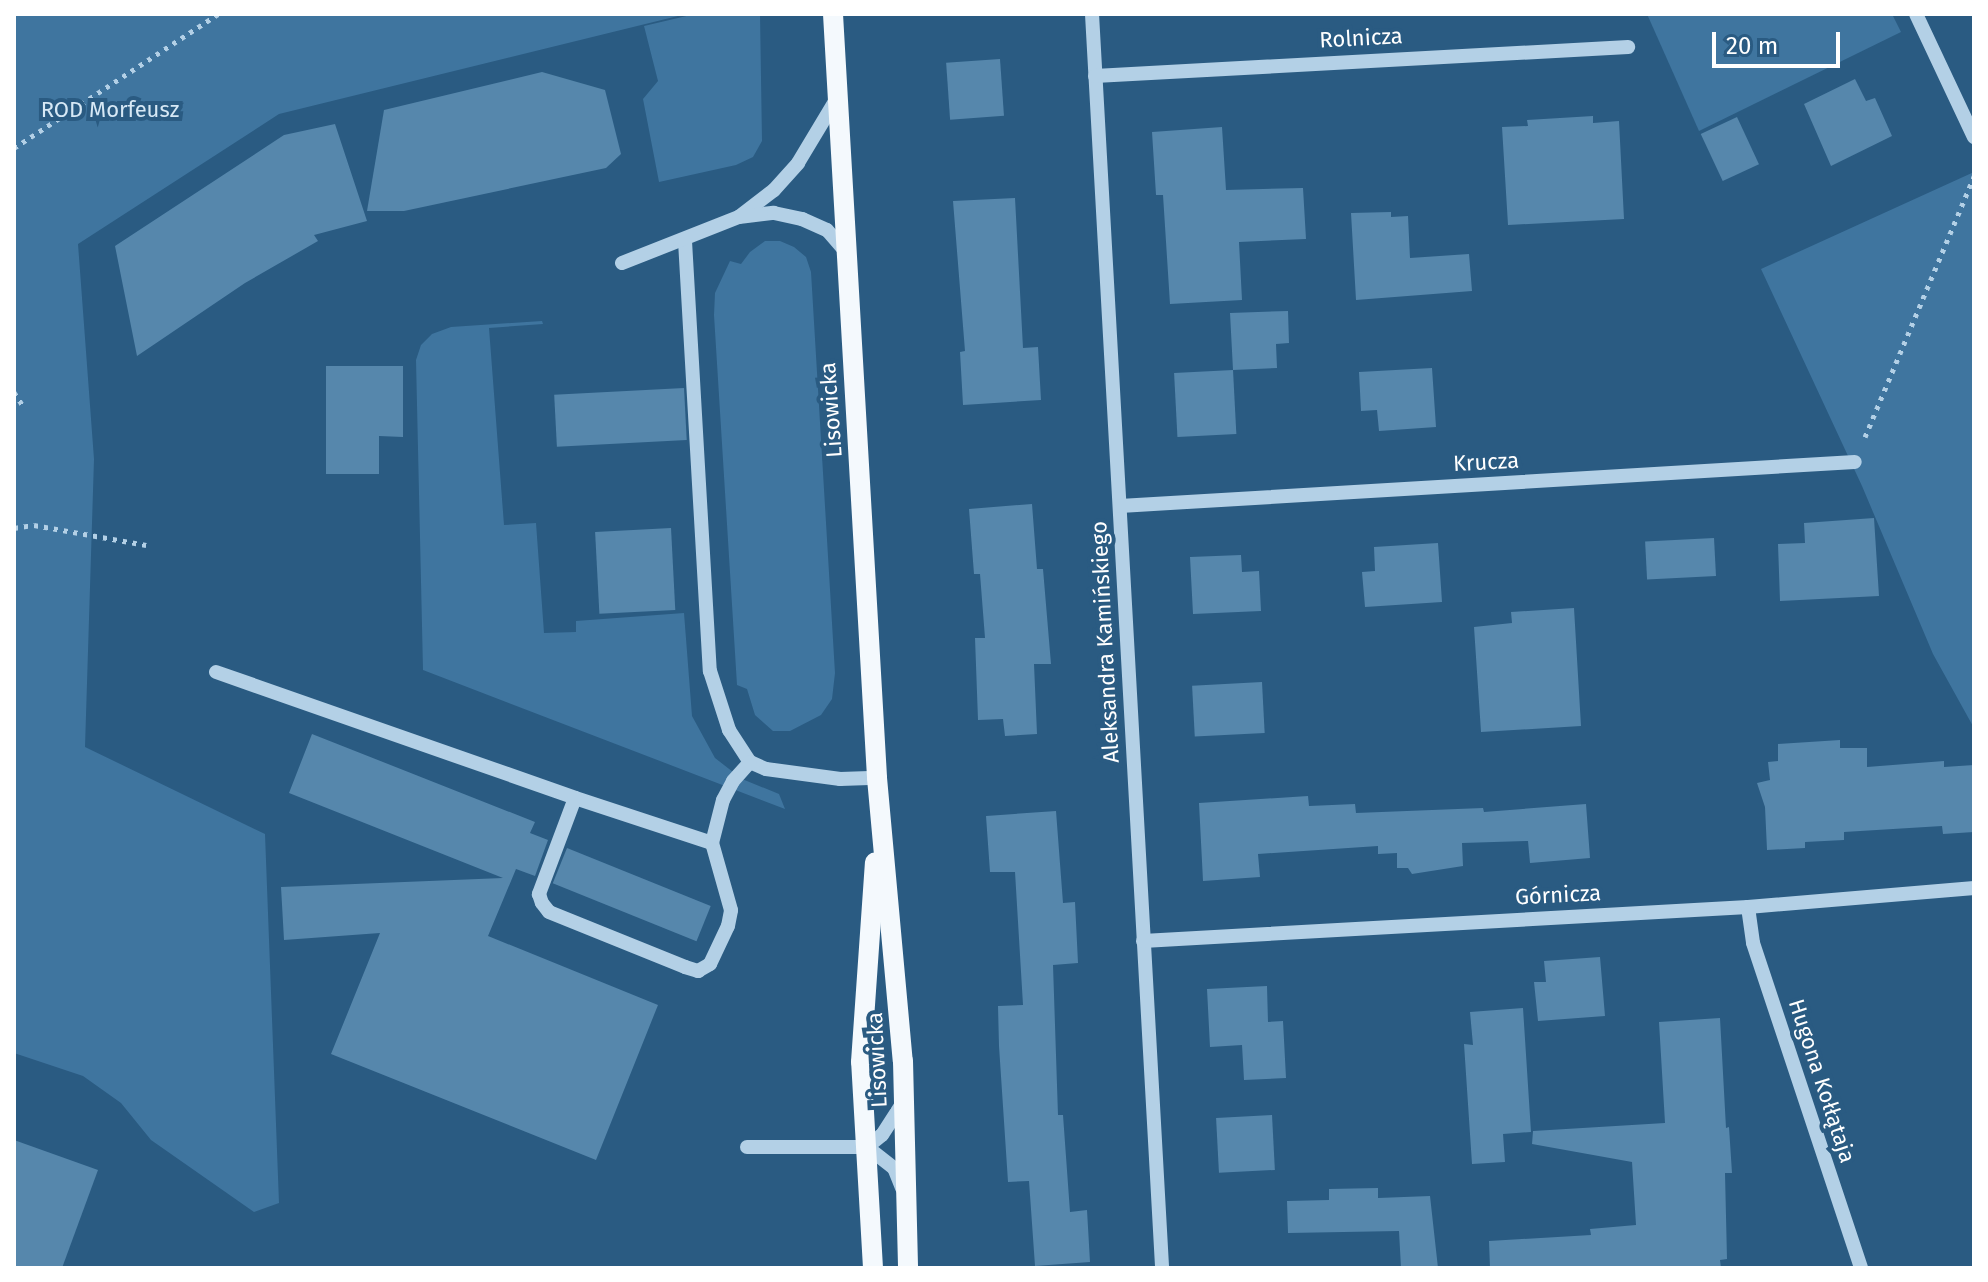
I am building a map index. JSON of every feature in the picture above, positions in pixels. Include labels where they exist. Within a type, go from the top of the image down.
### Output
[{"type":"main road","name":"Lisowicka","points":[[833,14],[877,778],[904,1100],[908,1268]]},
{"type":"main road","name":"Lisowicka","points":[[873,1268],[861,1062],[879,802]]},
{"type":"street","name":"Aleksandra Kamińskiego","points":[[1092,14],[1162,1268]]},
{"type":"street","points":[[1916,14],[1974,137]]},
{"type":"street","name":"Rolnicza","points":[[1095,76],[1628,47]]},
{"type":"street","points":[[622,263],[685,241],[739,217],[788,176],[819,133],[837,97]]},
{"type":"street","points":[[739,217],[774,213],[802,219],[827,230],[845,251]]},
{"type":"street","points":[[685,241],[710,671],[729,730],[750,762],[766,769],[813,777],[877,778]]},
{"type":"street","name":"Krucza","points":[[1120,506],[1855,462]]},
{"type":"street","points":[[216,672],[712,843]]},
{"type":"street","points":[[575,798],[539,894],[542,903],[549,912],[698,971],[710,964],[717,953],[731,910],[712,843],[723,800],[750,762]]},
{"type":"street","name":"Górnicza","points":[[1143,941],[1748,907],[1974,888]]},
{"type":"street","name":"Hugona Kołłątaja","points":[[1748,907],[1753,943],[1861,1268]]},
{"type":"street","points":[[867,1147],[882,1135],[904,1100]]},
{"type":"street","points":[[747,1147],[867,1147],[894,1168],[906,1204]]},
{"type":"path","points":[[14,148],[218,14]]},
{"type":"path","points":[[1855,462],[1974,176]]},
{"type":"path","points":[[14,392],[23,406]]},
{"type":"path","points":[[14,528],[34,525],[146,545]]},
{"type":"green space","name":"ROD Morfeusz","points":[[14,14],[686,14],[279,114],[78,244],[94,459],[85,747],[265,834],[279,1203],[254,1212],[151,1140],[121,1103],[83,1076],[14,1053]]},
{"type":"green space","points":[[695,14],[760,14],[762,141],[753,157],[736,165],[659,182],[643,99],[658,81],[644,26]]},
{"type":"green space","points":[[1647,14],[1892,14],[1901,32],[1699,131]]},
{"type":"green space","points":[[1974,172],[1974,728],[1933,654],[1862,486],[1761,269]]},
{"type":"green space","points":[[765,241],[780,241],[794,247],[806,257],[811,272],[835,673],[832,699],[821,715],[790,731],[773,731],[755,715],[747,689],[737,685],[714,315],[715,293],[730,261],[741,264],[750,252]]},
{"type":"green space","points":[[542,321],[543,324],[489,328],[504,525],[536,523],[544,633],[576,632],[576,621],[684,613],[692,716],[715,758],[742,779],[779,794],[785,809],[423,670],[416,360],[421,345],[432,334],[451,327]]},
{"type":"building","points":[[1000,59],[1004,116],[950,120],[946,63]]},
{"type":"building","points":[[542,72],[605,90],[621,154],[606,168],[404,211],[367,211],[384,110]]},
{"type":"building","points":[[1855,79],[1866,101],[1875,98],[1892,136],[1831,166],[1804,104]]},
{"type":"building","points":[[1593,116],[1593,123],[1619,121],[1624,219],[1508,225],[1502,127],[1528,126],[1527,120]]},
{"type":"building","points":[[1737,117],[1759,164],[1723,181],[1701,134]]},
{"type":"building","points":[[335,124],[367,221],[314,235],[318,241],[245,283],[137,356],[115,246],[284,135]]},
{"type":"building","points":[[1222,127],[1226,190],[1303,188],[1306,239],[1239,242],[1242,300],[1170,304],[1163,195],[1156,195],[1152,132]]},
{"type":"building","points":[[1015,198],[1023,348],[1038,347],[1041,400],[963,405],[960,352],[965,351],[953,201]]},
{"type":"building","points":[[1391,212],[1391,217],[1408,216],[1410,258],[1469,254],[1472,291],[1356,300],[1351,213]]},
{"type":"building","points":[[1288,311],[1289,343],[1276,344],[1277,368],[1233,370],[1230,313]]},
{"type":"building","points":[[326,366],[403,366],[403,437],[379,436],[379,474],[326,474]]},
{"type":"building","points":[[1432,368],[1436,427],[1379,431],[1377,410],[1361,411],[1359,372]]},
{"type":"building","points":[[1233,370],[1236,434],[1177,437],[1174,373]]},
{"type":"building","points":[[684,388],[687,440],[557,447],[554,395]]},
{"type":"building","points":[[1032,504],[1037,569],[1043,569],[1051,664],[1034,664],[1037,734],[1005,736],[1003,719],[978,720],[975,638],[985,638],[980,574],[974,574],[969,509]]},
{"type":"building","points":[[1874,518],[1879,596],[1780,601],[1778,544],[1805,543],[1804,523]]},
{"type":"building","points":[[671,528],[675,610],[599,614],[595,532]]},
{"type":"building","points":[[1714,538],[1716,576],[1647,580],[1645,542]]},
{"type":"building","points":[[1438,543],[1442,602],[1365,607],[1362,572],[1375,571],[1374,547]]},
{"type":"building","points":[[1241,555],[1242,572],[1259,571],[1261,611],[1193,614],[1190,557]]},
{"type":"building","points":[[1574,608],[1581,726],[1481,732],[1474,627],[1512,623],[1511,612]]},
{"type":"building","points":[[1262,682],[1265,733],[1195,737],[1192,686]]},
{"type":"building","points":[[312,734],[535,822],[530,833],[548,840],[535,876],[516,869],[488,936],[658,1005],[596,1160],[331,1054],[380,933],[284,940],[281,887],[503,878],[289,793]]},
{"type":"building","points":[[1840,740],[1840,748],[1867,748],[1867,767],[1944,761],[1944,767],[1974,765],[1974,832],[1943,834],[1942,826],[1844,832],[1844,840],[1805,842],[1805,848],[1767,850],[1765,807],[1757,783],[1770,780],[1768,762],[1778,761],[1778,744]]},
{"type":"building","points":[[1308,796],[1309,806],[1355,804],[1356,813],[1483,808],[1484,812],[1586,804],[1590,858],[1530,863],[1528,841],[1462,843],[1463,866],[1412,874],[1408,868],[1397,868],[1397,853],[1378,854],[1378,846],[1258,854],[1260,877],[1203,881],[1199,803]]},
{"type":"building","points":[[1056,811],[1063,903],[1075,902],[1078,963],[1053,965],[1058,1115],[1063,1115],[1070,1212],[1087,1210],[1090,1262],[1035,1266],[1029,1181],[1008,1182],[999,1046],[998,1006],[1023,1005],[1015,872],[990,872],[986,816]]},
{"type":"building","points":[[567,848],[711,906],[696,941],[553,883]]},
{"type":"building","points":[[1600,957],[1605,1016],[1538,1021],[1534,982],[1546,982],[1544,961]]},
{"type":"building","points":[[1267,986],[1268,1022],[1283,1021],[1286,1078],[1244,1080],[1242,1045],[1210,1047],[1207,989]]},
{"type":"building","points":[[1523,1008],[1531,1132],[1503,1134],[1505,1162],[1472,1164],[1464,1044],[1473,1045],[1470,1012]]},
{"type":"building","points":[[1720,1018],[1726,1128],[1729,1127],[1732,1173],[1725,1173],[1727,1259],[1720,1260],[1721,1268],[1490,1268],[1489,1241],[1591,1235],[1590,1229],[1636,1225],[1632,1162],[1532,1144],[1533,1131],[1665,1123],[1659,1022]]},
{"type":"building","points":[[1272,1115],[1275,1170],[1219,1173],[1216,1118]]},
{"type":"building","points":[[14,1140],[98,1170],[62,1268],[14,1268]]},
{"type":"building","points":[[1378,1188],[1378,1198],[1430,1196],[1438,1268],[1401,1268],[1399,1231],[1288,1233],[1287,1201],[1329,1200],[1329,1189]]}]
